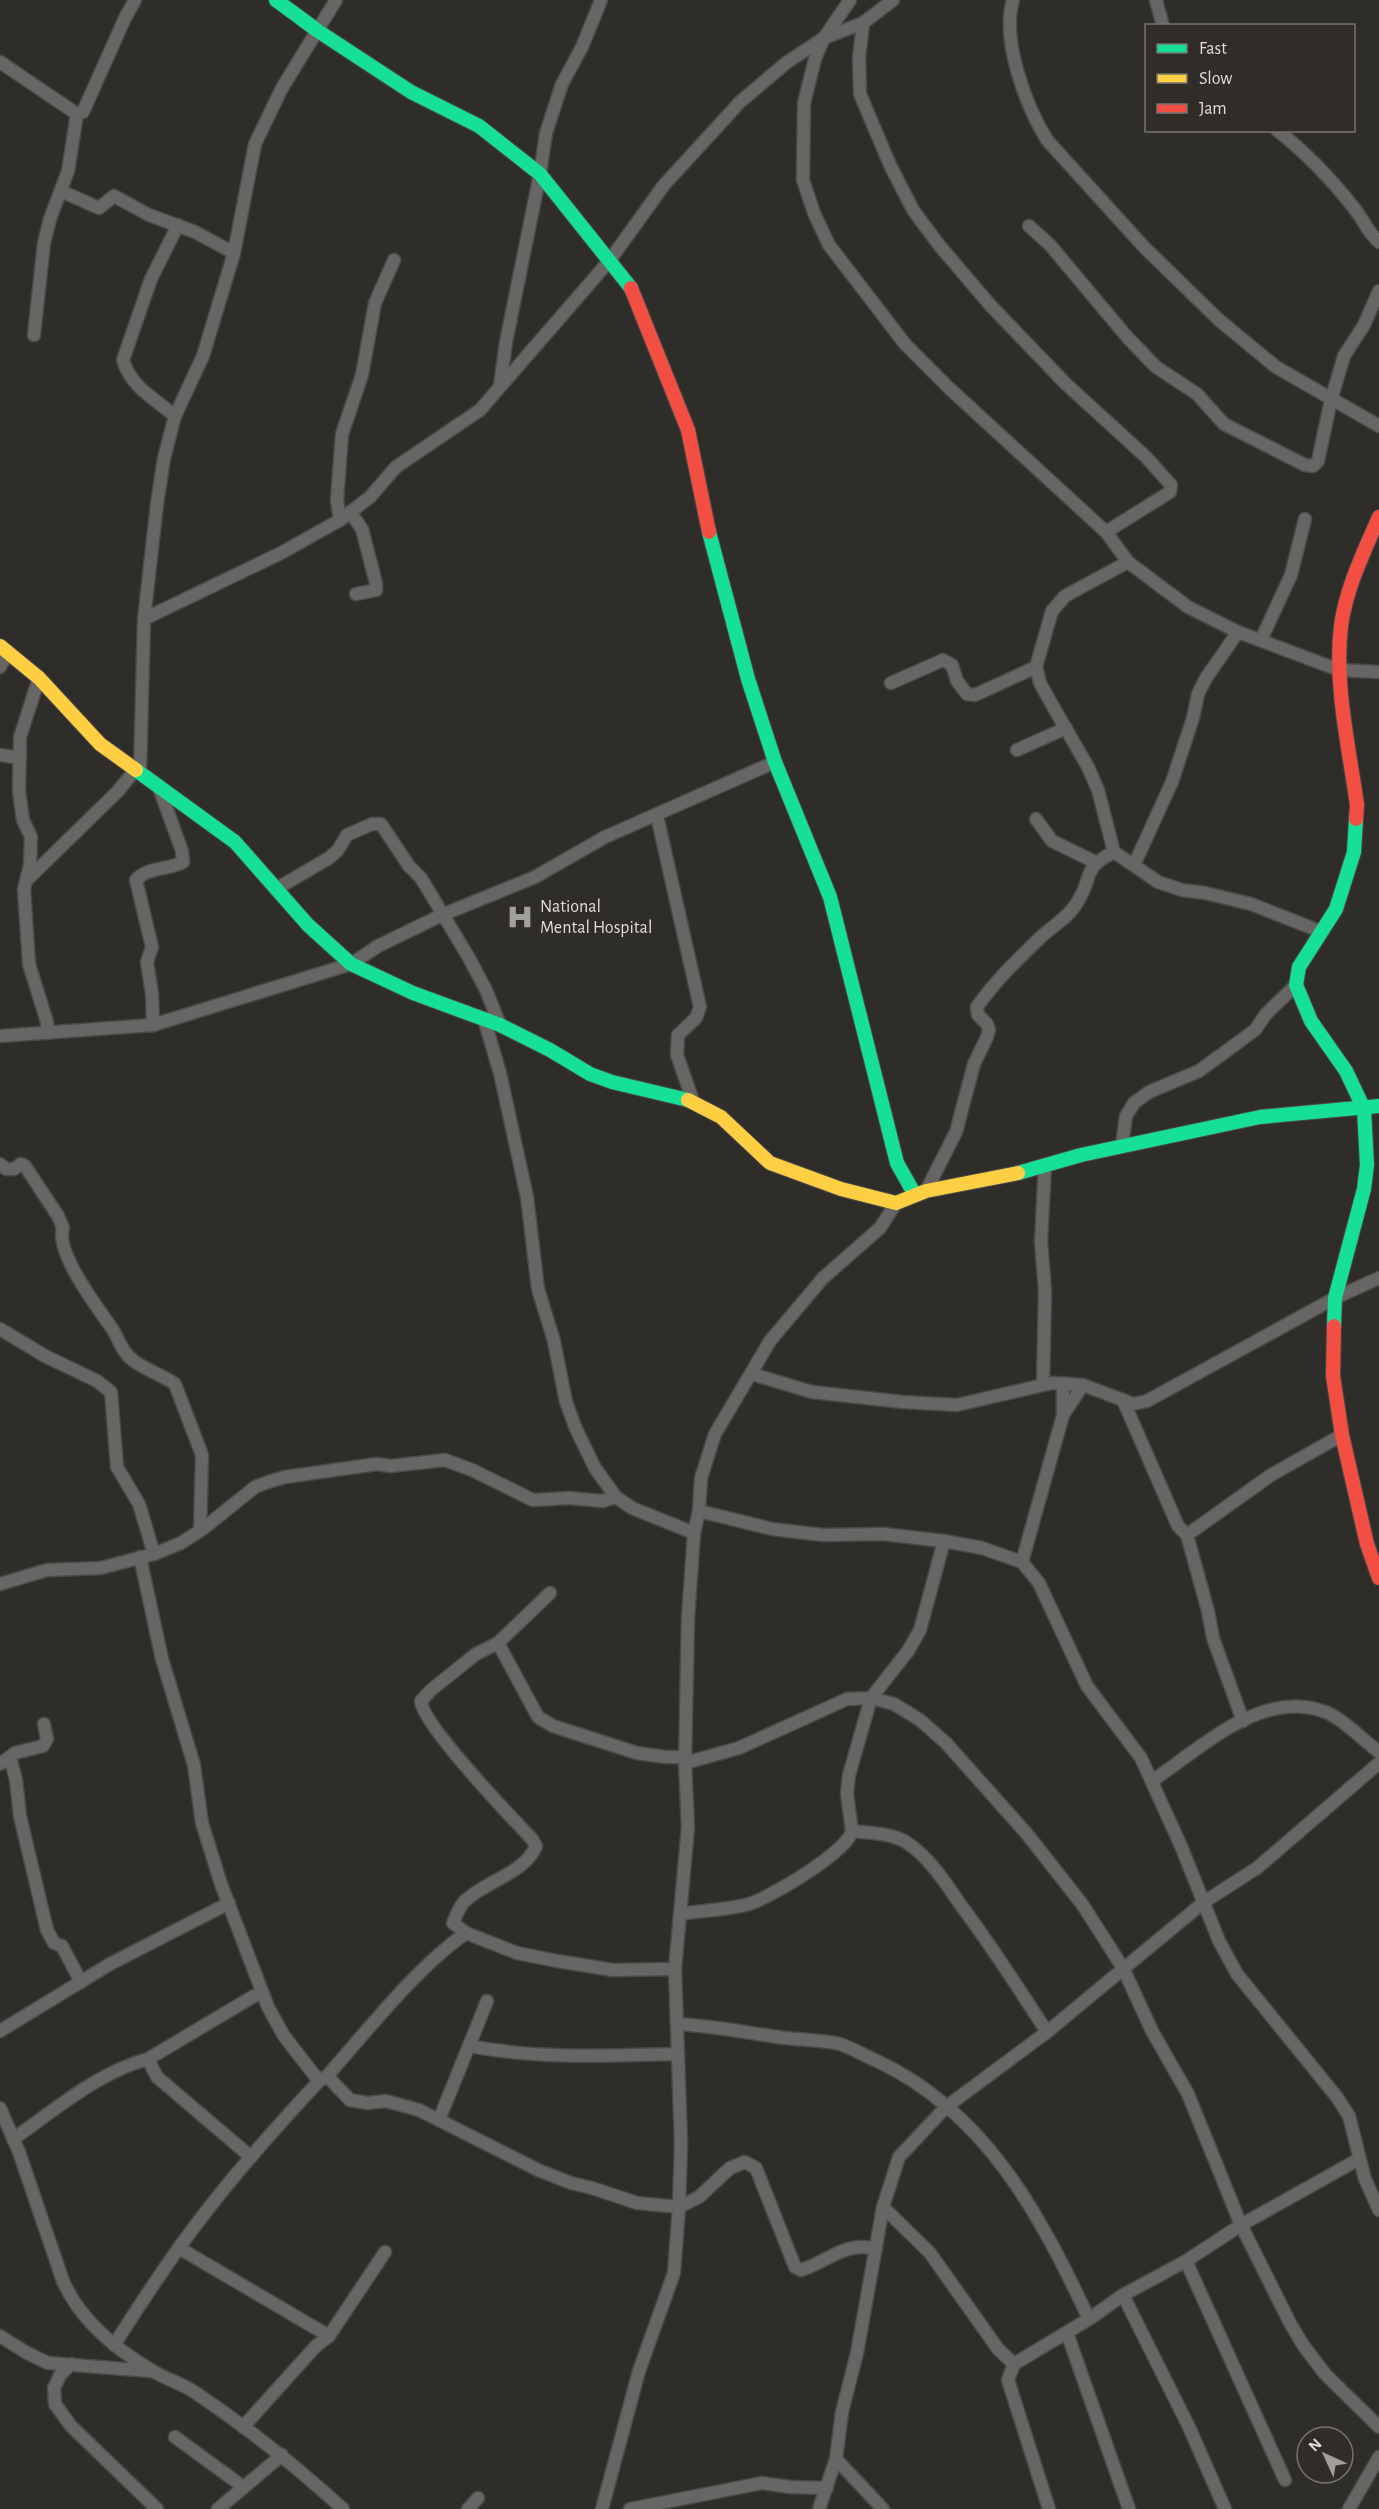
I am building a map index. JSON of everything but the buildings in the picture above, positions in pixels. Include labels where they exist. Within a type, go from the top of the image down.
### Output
[{"type":"street","points":[[77,114],[83,112],[124,18],[135,0]]},
{"type":"street","points":[[276,0],[318,31],[411,92],[479,126],[540,174],[629,284],[688,430],[708,527],[748,679],[775,762],[830,897],[897,1162],[920,1193]]},
{"type":"street","points":[[28,879],[138,770],[144,619],[164,458],[175,416],[203,356],[234,253],[255,144],[282,88],[336,0]]},
{"type":"street","points":[[500,387],[521,260],[540,174],[546,133],[562,84],[582,47],[601,0]]},
{"type":"street","points":[[850,0],[824,38],[815,58],[804,103],[803,180],[828,244],[905,344],[1106,532],[1128,562],[1188,607],[1238,632],[1339,670],[1379,672]]},
{"type":"street","points":[[144,619],[281,553],[340,520],[370,497],[396,467],[480,410],[610,260],[664,184],[741,102],[786,63],[824,38],[863,23],[893,0]]},
{"type":"street","points":[[1013,0],[1009,12],[1010,37],[1034,120],[1047,140],[1144,247],[1219,320],[1276,367],[1379,426]]},
{"type":"street","points":[[1156,0],[1162,24]]},
{"type":"street","points":[[863,23],[859,58],[860,94],[890,165],[913,210],[991,306],[1066,384],[1146,457],[1171,485],[1170,492],[1106,532]]},
{"type":"street","points":[[0,62],[77,114]]},
{"type":"street","points":[[34,335],[44,243],[68,171],[77,114]]},
{"type":"street","points":[[1278,132],[1299,149],[1340,192],[1379,242]]},
{"type":"street","points":[[61,190],[99,208],[114,196],[149,215],[195,231],[234,253]]},
{"type":"street","points":[[175,416],[136,385],[126,370],[123,360],[151,279],[178,225]]},
{"type":"street","points":[[1029,226],[1050,245],[1156,367],[1197,394],[1224,424],[1305,465],[1313,466],[1318,461],[1331,400],[1344,356],[1364,325],[1379,291]]},
{"type":"street","points":[[340,520],[337,500],[342,434],[362,375],[375,303],[394,260]]},
{"type":"street","points":[[350,512],[362,529],[376,583],[376,590],[356,594]]},
{"type":"street","points":[[1379,517],[1350,585],[1341,624],[1339,670],[1357,805],[1354,852],[1336,909],[1299,967],[1296,985],[1311,1021],[1347,1071],[1364,1109],[1368,1165],[1364,1190],[1335,1298],[1333,1376],[1342,1436],[1367,1544],[1379,1578]]},
{"type":"street","points":[[1261,640],[1291,575],[1305,519]]},
{"type":"street","points":[[1128,562],[1065,596],[1052,611],[1036,667],[1040,683],[1088,767],[1098,790],[1114,852],[1158,882],[1182,890],[1251,904],[1322,932]]},
{"type":"street","points":[[1134,865],[1172,782],[1193,718],[1198,694],[1206,678],[1238,632]]},
{"type":"street","points":[[0,667],[4,649],[39,678],[100,744],[235,842],[308,925],[351,964],[413,993],[500,1025],[550,1050],[590,1074],[612,1082],[693,1101],[721,1117],[770,1163],[841,1189],[896,1203]]},
{"type":"street","points":[[891,682],[943,660],[952,665],[957,681],[967,694],[975,695],[1036,667]]},
{"type":"street","points":[[39,678],[20,737],[20,805],[31,837],[28,879],[24,889],[29,964],[47,1022],[48,1033]]},
{"type":"street","points":[[1017,750],[1066,728]]},
{"type":"street","points":[[0,755],[20,758]]},
{"type":"street","points":[[0,1035],[153,1025],[351,964],[378,946],[442,915],[535,877],[605,837],[775,762]]},
{"type":"street","points":[[153,1025],[152,994],[147,962],[152,947],[136,880],[140,875],[183,862],[182,851],[158,785]]},
{"type":"street","points":[[657,816],[700,1007],[696,1018],[678,1035],[677,1054],[693,1101]]},
{"type":"street","points":[[1036,819],[1052,842],[1095,862]]},
{"type":"street","points":[[276,889],[329,858],[338,850],[346,835],[372,824],[381,824],[409,866],[421,878],[474,966],[500,1025]]},
{"type":"street","points":[[920,1193],[956,1132],[974,1064],[987,1037],[989,1030],[987,1024],[978,1016],[977,1007],[1040,939],[1075,907],[1095,862],[1114,852]]},
{"type":"street","points":[[1122,1146],[1126,1116],[1134,1103],[1149,1092],[1199,1071],[1255,1030],[1266,1014],[1296,985]]},
{"type":"street","points":[[484,1019],[500,1073],[527,1197],[538,1289],[554,1341],[566,1402],[588,1455],[616,1497],[632,1508],[694,1533]]},
{"type":"street","points":[[602,2509],[639,2372],[674,2273],[681,2143],[675,1969],[688,1827],[685,1667],[694,1533],[699,1511],[701,1478],[715,1434],[753,1374],[770,1341],[823,1278],[880,1228],[896,1203],[920,1193],[1015,1174],[1122,1146],[1260,1117],[1364,1109],[1379,1105]]},
{"type":"street","points":[[0,1164],[6,1169],[14,1169],[21,1164],[25,1166],[58,1216],[63,1228],[61,1234],[64,1246],[70,1261],[97,1309],[113,1329],[122,1350],[134,1362],[175,1384],[202,1455],[200,1531]]},
{"type":"street","points":[[1043,1384],[1045,1292],[1041,1241],[1046,1165]]},
{"type":"street","points":[[753,1374],[812,1392],[853,1398],[957,1406],[1043,1384],[1063,1383],[1083,1385],[1133,1404],[1147,1401],[1335,1298],[1379,1278]]},
{"type":"street","points":[[0,1329],[45,1356],[97,1381],[111,1392],[117,1467],[139,1504],[154,1554]]},
{"type":"street","points":[[1022,1562],[1063,1415],[1063,1383]]},
{"type":"street","points":[[1063,1415],[1083,1385]]},
{"type":"street","points":[[1123,1400],[1178,1526],[1187,1535],[1213,1638],[1243,1721]]},
{"type":"street","points":[[1187,1535],[1271,1475],[1342,1436]]},
{"type":"street","points":[[0,1584],[47,1570],[101,1568],[154,1554],[181,1543],[200,1531],[255,1487],[285,1477],[377,1464],[390,1466],[445,1460],[472,1470],[533,1500],[569,1498],[603,1501],[616,1497]]},
{"type":"street","points":[[699,1511],[772,1528],[823,1534],[883,1534],[944,1541],[982,1548],[1022,1562],[1039,1583],[1087,1686],[1140,1758],[1152,1781],[1219,1941],[1237,1974],[1336,2096],[1348,2116],[1357,2142],[1359,2159],[1379,2210]]},
{"type":"street","points":[[681,1914],[750,1904],[797,1880],[840,1848],[851,1836],[847,1794],[849,1775],[871,1698],[908,1651],[920,1630],[944,1541]]},
{"type":"street","points":[[140,1557],[162,1659],[194,1765],[202,1823],[229,1903],[263,1993],[284,2036],[323,2078],[350,2100],[367,2103],[386,2101],[419,2110],[538,2170],[571,2183],[637,2203],[679,2207],[699,2197],[730,2168],[745,2162],[756,2168],[795,2267],[801,2270],[810,2267],[853,2246],[864,2245],[876,2249]]},
{"type":"street","points":[[550,1593],[498,1642],[476,1654],[431,1690],[421,1701],[421,1709],[439,1736],[536,1846],[533,1854],[518,1867],[473,1894],[462,1904],[453,1923],[466,1933],[517,1953],[613,1970],[675,1969]]},
{"type":"street","points":[[498,1642],[538,1718],[553,1726],[637,1753],[685,1760],[739,1748],[847,1700],[871,1698],[894,1704],[920,1720],[946,1743],[1041,1852],[1082,1904],[1124,1968],[1152,2031],[1188,2094],[1241,2225],[1303,2345],[1325,2374],[1379,2427]]},
{"type":"street","points":[[1152,1781],[1224,1731],[1243,1721],[1285,1706],[1301,1706],[1329,1714],[1379,1752]]},
{"type":"street","points":[[44,1724],[47,1739],[44,1746],[15,1753],[5,1760],[16,1780],[20,1816],[47,1930],[54,1943],[62,1947],[81,1982]]},
{"type":"street","points":[[819,2509],[836,2459],[842,2412],[857,2353],[884,2207],[899,2157],[946,2107],[1047,2032],[1204,1902],[1257,1868],[1379,1763]]},
{"type":"street","points":[[852,1831],[894,1837],[906,1842],[938,1873],[987,1940],[1047,2032]]},
{"type":"street","points":[[0,2031],[110,1964],[229,1903]]},
{"type":"street","points":[[114,2345],[206,2210],[251,2157],[408,1986],[453,1942],[466,1933]]},
{"type":"street","points":[[14,2139],[87,2088],[131,2064],[148,2059],[254,1996],[263,1993]]},
{"type":"street","points":[[439,2120],[487,2001]]},
{"type":"street","points":[[677,2024],[717,2026],[840,2044],[908,2078],[956,2112],[996,2156],[1008,2174],[1059,2254],[1089,2319]]},
{"type":"street","points":[[469,2046],[503,2052],[553,2056],[678,2054]]},
{"type":"street","points":[[148,2059],[157,2077],[251,2157]]},
{"type":"street","points":[[0,2108],[14,2139],[71,2299],[82,2314],[114,2345],[152,2371],[194,2391],[282,2455],[343,2509]]},
{"type":"street","points":[[1049,2509],[1008,2380],[1014,2364],[1067,2333],[1123,2295],[1186,2261],[1241,2225],[1359,2159]]},
{"type":"street","points":[[884,2207],[930,2253],[998,2349],[1014,2364]]},
{"type":"street","points":[[179,2248],[328,2336]]},
{"type":"street","points":[[243,2427],[316,2346],[328,2336],[385,2252]]},
{"type":"street","points":[[1186,2261],[1285,2480]]},
{"type":"street","points":[[1123,2295],[1189,2427],[1225,2509]]},
{"type":"street","points":[[1067,2333],[1129,2509]]},
{"type":"street","points":[[0,2336],[48,2363],[152,2371]]},
{"type":"street","points":[[71,2364],[60,2375],[54,2388],[55,2404],[71,2426],[157,2509]]},
{"type":"street","points":[[175,2437],[242,2486]]},
{"type":"street","points":[[218,2509],[242,2486],[282,2455]]},
{"type":"street","points":[[1348,2509],[1379,2457]]},
{"type":"street","points":[[836,2459],[883,2509]]},
{"type":"street","points":[[630,2509],[762,2482],[790,2487],[827,2488]]},
{"type":"street","points":[[468,2509],[478,2498]]},
{"type":"traffic: fast","points":[[276,0],[318,31],[411,92],[479,126],[540,174],[631,288]]},
{"type":"traffic: fast","points":[[709,532],[748,679],[775,762],[830,897],[897,1163],[915,1195]]},
{"type":"traffic: fast","points":[[136,770],[235,842],[308,925],[351,964],[413,993],[500,1025],[550,1050],[590,1074],[612,1082],[688,1100]]},
{"type":"traffic: fast","points":[[1334,1326],[1335,1298],[1364,1189],[1367,1165],[1364,1109],[1346,1071],[1311,1021],[1296,985],[1299,967],[1336,909],[1354,852],[1356,819]]},
{"type":"traffic: fast","points":[[1018,1173],[1081,1155],[1260,1117],[1379,1106]]},
{"type":"traffic: slow","points":[[0,646],[39,678],[100,744],[136,770]]},
{"type":"traffic: slow","points":[[688,1100],[721,1117],[770,1163],[841,1189],[896,1203],[926,1191],[1018,1173]]},
{"type":"traffic: jam","points":[[631,288],[688,430],[709,532]]},
{"type":"traffic: jam","points":[[1356,819],[1357,805],[1341,693],[1339,648],[1343,612],[1351,584],[1379,517]]},
{"type":"traffic: jam","points":[[1334,1326],[1333,1376],[1342,1435],[1367,1544],[1379,1578]]},
{"type":"place","name":"National Mental Hospital","points":[[520,917]]}]
